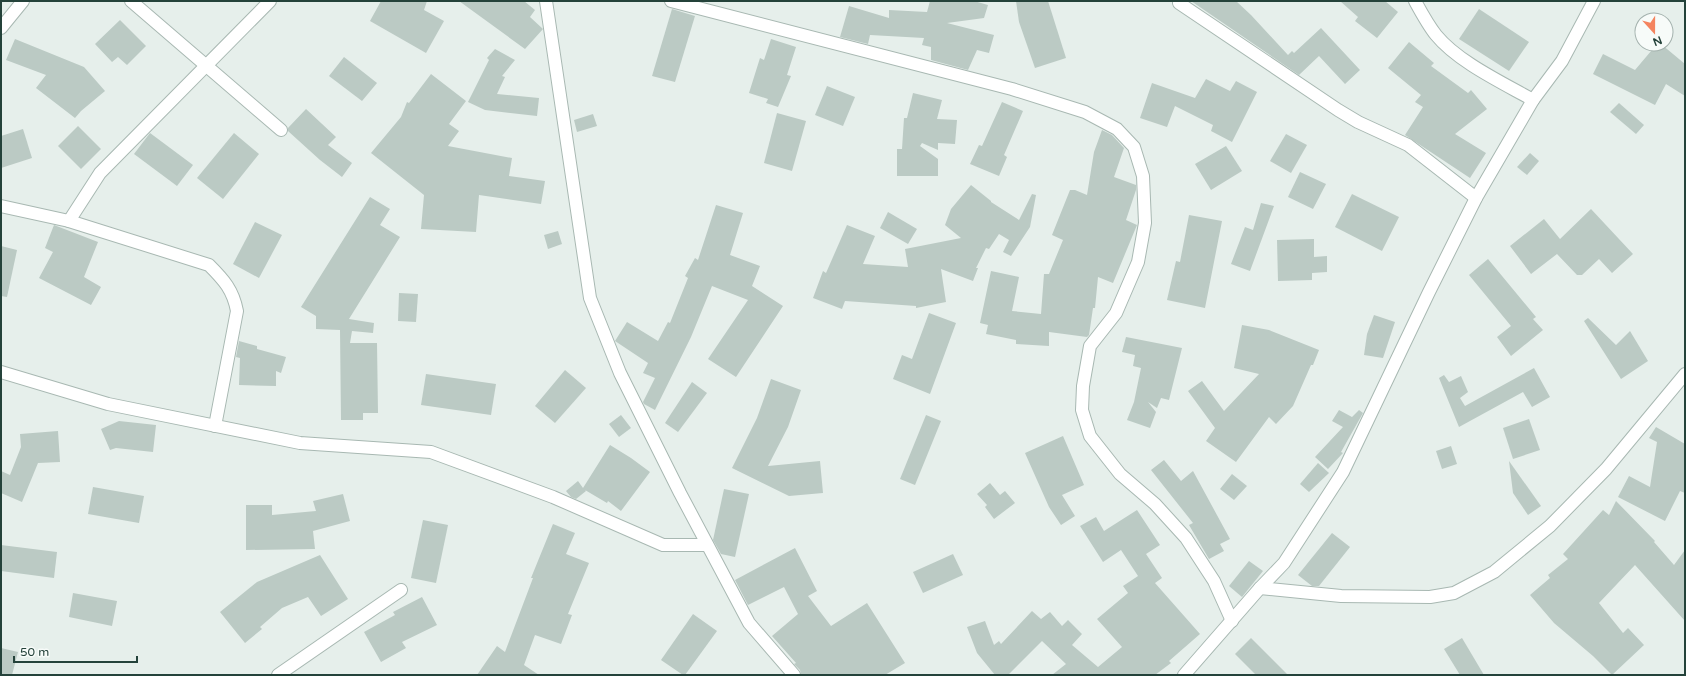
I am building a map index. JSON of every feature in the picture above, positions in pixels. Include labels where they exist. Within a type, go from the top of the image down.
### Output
[{"type":"street","points":[[1,28],[23,1]]},
{"type":"street","points":[[131,1],[281,130]]},
{"type":"street","points":[[69,221],[100,173],[270,1]]},
{"type":"street","points":[[546,1],[590,298],[620,373],[749,623],[794,675]]},
{"type":"street","points":[[671,1],[1050,100],[1085,112],[1117,129],[1134,147],[1143,176],[1145,223],[1138,262],[1116,313],[1090,346],[1083,386],[1082,410],[1090,436],[1120,474],[1155,504],[1186,538],[1214,581],[1232,620]]},
{"type":"street","points":[[1415,1],[1436,35],[1453,51],[1488,75],[1533,100]]},
{"type":"street","points":[[1184,675],[1260,588],[1284,563],[1343,472],[1429,292],[1476,198],[1533,100],[1562,61],[1594,1]]},
{"type":"street","points":[[1179,3],[1338,110],[1358,122],[1408,145],[1476,198]]},
{"type":"street","points":[[1,206],[69,221],[209,265],[223,279],[234,296],[237,311],[215,426]]},
{"type":"street","points":[[1,372],[108,404],[300,443],[431,452],[554,497],[663,545],[707,544]]},
{"type":"street","points":[[1260,588],[1341,596],[1430,597],[1454,593],[1494,572],[1550,526],[1606,469],[1685,374]]},
{"type":"street","points":[[278,675],[401,590]]},
{"type":"building","points":[[381,1],[427,1],[424,10],[444,21],[426,53],[370,21]]},
{"type":"building","points":[[459,1],[524,1],[535,10],[530,17],[543,29],[525,49]]},
{"type":"building","points":[[930,1],[974,1],[988,5],[984,18],[947,23],[994,35],[989,53],[977,50],[968,70],[931,60],[931,47],[922,45],[924,38],[870,35],[868,44],[840,37],[849,6],[889,18],[889,10],[927,12]]},
{"type":"building","points":[[1016,1],[1048,1],[1066,58],[1035,68],[1019,22]]},
{"type":"building","points":[[1191,1],[1236,1],[1288,55],[1292,51],[1294,53],[1321,28],[1360,70],[1345,84],[1319,56],[1299,75]]},
{"type":"building","points":[[1340,1],[1385,1],[1398,12],[1377,38],[1355,21],[1358,17]]},
{"type":"building","points":[[672,9],[695,16],[675,82],[652,76]]},
{"type":"building","points":[[1479,9],[1529,42],[1509,71],[1459,39]]},
{"type":"building","points":[[120,20],[146,46],[127,65],[118,57],[112,62],[95,44]]},
{"type":"building","points":[[15,39],[84,67],[105,91],[75,118],[36,88],[46,75],[6,60]]},
{"type":"building","points":[[771,39],[796,47],[787,75],[791,76],[778,107],[766,103],[768,99],[749,93],[760,58],[764,60]]},
{"type":"building","points":[[1409,42],[1434,63],[1431,66],[1468,93],[1471,90],[1487,109],[1455,134],[1486,153],[1470,178],[1405,135],[1423,107],[1415,102],[1421,95],[1388,68]]},
{"type":"building","points":[[495,49],[515,60],[502,76],[505,77],[497,94],[539,98],[537,116],[485,110],[468,102],[489,60],[487,58]]},
{"type":"building","points":[[1650,52],[1671,52],[1685,64],[1685,96],[1666,84],[1655,105],[1593,74],[1603,54],[1635,70]]},
{"type":"building","points":[[344,57],[377,83],[362,101],[329,76]]},
{"type":"building","points":[[431,74],[466,101],[449,124],[459,131],[448,146],[512,158],[509,176],[545,181],[541,204],[479,195],[476,232],[421,229],[424,195],[371,153],[401,117],[407,102],[409,103]]},
{"type":"building","points":[[1206,79],[1230,91],[1236,81],[1257,92],[1232,142],[1211,131],[1213,125],[1175,106],[1167,127],[1140,118],[1152,83],[1195,98]]},
{"type":"building","points":[[827,86],[855,97],[843,126],[815,115]]},
{"type":"building","points":[[913,93],[942,100],[937,119],[957,120],[955,144],[938,143],[938,150],[922,143],[920,146],[938,159],[938,176],[897,176],[897,149],[902,149],[904,118],[907,118]]},
{"type":"building","points":[[1002,102],[1023,111],[1004,155],[1007,157],[999,176],[970,164],[979,145],[982,146]]},
{"type":"building","points":[[1619,103],[1644,125],[1636,134],[1610,112]]},
{"type":"building","points":[[306,109],[336,137],[328,145],[352,163],[342,177],[320,160],[288,131],[288,128]]},
{"type":"building","points":[[777,113],[806,121],[792,171],[764,163]]},
{"type":"building","points":[[593,114],[597,126],[577,132],[574,120]]},
{"type":"building","points":[[78,126],[101,149],[81,169],[58,146]]},
{"type":"building","points":[[23,129],[32,158],[1,168],[1,136]]},
{"type":"building","points":[[1102,130],[1112,135],[1124,148],[1114,177],[1136,185],[1136,190],[1126,220],[1137,225],[1113,283],[1098,277],[1095,308],[1093,308],[1089,335],[1087,337],[1049,332],[1049,346],[1016,344],[1016,340],[986,334],[988,325],[980,323],[991,271],[1019,277],[1012,311],[1041,314],[1044,274],[1049,274],[1063,240],[1052,235],[1070,190],[1075,190],[1087,195],[1094,152]]},
{"type":"building","points":[[150,133],[193,165],[177,186],[134,154]]},
{"type":"building","points":[[234,133],[259,154],[223,199],[197,178]]},
{"type":"building","points":[[1286,134],[1307,145],[1291,173],[1270,161]]},
{"type":"building","points":[[1226,146],[1242,171],[1211,190],[1195,164]]},
{"type":"building","points":[[1530,153],[1539,161],[1527,175],[1517,167]]},
{"type":"building","points":[[1300,172],[1326,184],[1313,209],[1288,197]]},
{"type":"building","points":[[971,185],[991,202],[1019,220],[1032,194],[1036,195],[1030,227],[1011,256],[1003,252],[1009,240],[999,234],[989,249],[986,248],[976,268],[978,268],[973,281],[941,269],[946,302],[916,308],[916,306],[845,301],[842,309],[813,298],[823,271],[826,273],[847,225],[875,236],[863,264],[908,267],[905,249],[961,238],[945,225],[951,209]]},
{"type":"building","points":[[1352,194],[1399,217],[1382,251],[1335,227]]},
{"type":"building","points":[[370,197],[390,209],[380,225],[400,237],[349,319],[374,323],[373,333],[352,331],[350,343],[377,343],[378,413],[363,413],[363,420],[341,420],[340,330],[316,329],[316,316],[301,307]]},
{"type":"building","points":[[1261,203],[1274,206],[1250,271],[1231,264],[1245,227],[1253,230]]},
{"type":"building","points":[[716,205],[743,213],[730,255],[760,266],[752,286],[783,306],[736,377],[708,359],[748,300],[712,286],[691,337],[655,410],[643,402],[655,378],[643,373],[648,363],[615,341],[627,322],[658,341],[668,322],[670,323],[688,278],[685,276],[695,258],[698,260]]},
{"type":"building","points":[[1591,209],[1633,254],[1612,273],[1599,259],[1582,275],[1577,275],[1557,254],[1531,274],[1510,246],[1544,219],[1560,239]]},
{"type":"building","points":[[888,212],[917,229],[908,244],[880,228]]},
{"type":"building","points":[[1189,215],[1222,221],[1205,308],[1167,300],[1176,261],[1180,262]]},
{"type":"building","points":[[255,222],[282,235],[259,278],[233,264]]},
{"type":"building","points":[[54,225],[98,242],[84,277],[101,287],[91,305],[39,278],[53,252],[45,248]]},
{"type":"building","points":[[558,231],[562,244],[548,249],[544,235]]},
{"type":"building","points":[[1314,239],[1314,257],[1327,256],[1327,272],[1312,273],[1312,280],[1278,281],[1277,240]]},
{"type":"building","points":[[1,246],[17,250],[7,297],[1,296]]},
{"type":"building","points":[[1488,259],[1536,317],[1533,319],[1543,330],[1511,356],[1497,337],[1511,326],[1469,275]]},
{"type":"building","points":[[399,293],[418,294],[416,322],[398,321]]},
{"type":"building","points":[[929,313],[956,323],[930,394],[893,379],[902,355],[912,359]]},
{"type":"building","points":[[1374,315],[1395,322],[1383,358],[1364,355],[1367,334]]},
{"type":"building","points":[[1588,318],[1616,345],[1630,331],[1648,361],[1621,379],[1584,321]]},
{"type":"building","points":[[1242,325],[1269,330],[1319,350],[1293,406],[1276,424],[1269,417],[1236,462],[1206,441],[1215,428],[1188,391],[1202,381],[1224,411],[1259,374],[1234,368]]},
{"type":"building","points":[[1126,337],[1182,348],[1169,400],[1161,398],[1157,408],[1148,402],[1156,412],[1150,428],[1127,420],[1134,402],[1141,368],[1133,366],[1135,355],[1122,352]]},
{"type":"building","points":[[239,341],[257,346],[257,349],[286,357],[281,373],[276,371],[276,386],[239,385],[240,358],[236,357]]},
{"type":"building","points":[[1534,368],[1550,397],[1532,407],[1523,392],[1459,427],[1439,378],[1444,375],[1449,382],[1461,376],[1468,392],[1460,398],[1465,406]]},
{"type":"building","points":[[565,370],[586,388],[555,423],[535,406]]},
{"type":"building","points":[[426,374],[496,384],[491,415],[421,405]]},
{"type":"building","points":[[771,379],[801,390],[788,427],[768,466],[820,461],[823,493],[789,496],[732,468],[757,418]]},
{"type":"building","points":[[692,382],[707,393],[678,432],[665,423]]},
{"type":"building","points":[[1339,410],[1352,417],[1359,410],[1363,413],[1341,452],[1343,453],[1328,469],[1315,457],[1343,427],[1332,421]]},
{"type":"building","points":[[621,415],[631,428],[619,437],[609,424]]},
{"type":"building","points":[[926,415],[941,421],[915,485],[900,479]]},
{"type":"building","points":[[1529,419],[1540,450],[1513,459],[1503,428]]},
{"type":"building","points":[[119,421],[156,425],[153,452],[116,448],[110,450],[101,429]]},
{"type":"building","points":[[1656,427],[1685,444],[1685,493],[1680,491],[1665,521],[1618,497],[1629,476],[1650,487],[1657,442],[1649,438]]},
{"type":"building","points":[[58,431],[60,462],[38,463],[22,502],[1,493],[1,471],[10,475],[21,447],[20,434]]},
{"type":"building","points":[[1063,436],[1084,485],[1062,495],[1075,516],[1061,525],[1049,507],[1025,453]]},
{"type":"building","points":[[610,445],[650,472],[621,511],[608,501],[607,503],[585,490],[586,491],[576,499],[571,497],[566,491],[578,481],[583,488]]},
{"type":"building","points":[[1451,446],[1457,464],[1442,469],[1436,451]]},
{"type":"building","points":[[1164,460],[1181,481],[1193,471],[1230,539],[1220,544],[1224,551],[1209,559],[1189,525],[1193,523],[1151,470]]},
{"type":"building","points":[[1509,461],[1541,506],[1528,515],[1513,493]]},
{"type":"building","points":[[1318,463],[1329,473],[1309,492],[1300,484]]},
{"type":"building","points":[[1232,474],[1247,486],[1234,500],[1220,489]]},
{"type":"building","points":[[990,483],[1000,495],[1005,491],[1015,503],[994,519],[985,507],[987,505],[977,494]]},
{"type":"building","points":[[93,487],[144,496],[139,523],[88,514]]},
{"type":"building","points":[[724,489],[749,494],[735,557],[721,554],[713,540]]},
{"type":"building","points":[[343,494],[350,521],[313,531],[315,549],[246,550],[246,505],[272,505],[272,515],[316,511],[313,501]]},
{"type":"building","points":[[1616,501],[1655,541],[1654,542],[1674,565],[1685,550],[1685,621],[1635,565],[1599,603],[1623,633],[1628,628],[1644,645],[1612,675],[1593,656],[1554,623],[1530,595],[1550,578],[1548,575],[1568,559],[1563,554],[1603,510],[1609,515]]},
{"type":"building","points":[[1137,510],[1160,545],[1146,554],[1162,578],[1155,583],[1200,634],[1169,661],[1171,663],[1155,675],[1052,675],[1066,664],[1042,641],[1008,675],[995,675],[977,653],[967,627],[985,621],[994,645],[999,641],[1001,644],[1032,611],[1041,619],[1050,612],[1062,626],[1068,620],[1082,634],[1072,645],[1098,667],[1122,647],[1097,619],[1128,593],[1123,586],[1138,576],[1121,550],[1103,562],[1080,526],[1096,517],[1104,531]]},
{"type":"building","points":[[423,520],[448,525],[436,583],[411,578]]},
{"type":"building","points":[[553,524],[575,533],[566,554],[589,563],[568,614],[572,615],[561,644],[535,635],[524,665],[539,675],[477,675],[497,646],[505,652],[533,578],[531,578]]},
{"type":"building","points":[[1332,533],[1350,547],[1319,586],[1312,586],[1298,575]]},
{"type":"building","points":[[1,545],[57,552],[54,578],[1,571]]},
{"type":"building","points":[[795,548],[817,591],[808,596],[831,626],[867,603],[905,663],[885,675],[801,675],[800,670],[794,664],[796,663],[772,636],[798,614],[784,587],[748,605],[735,580]]},
{"type":"building","points":[[953,554],[963,575],[923,593],[913,572]]},
{"type":"building","points":[[320,555],[348,599],[321,616],[308,597],[282,608],[260,627],[262,629],[245,643],[220,612],[257,582]]},
{"type":"building","points":[[1249,561],[1263,571],[1242,597],[1229,586]]},
{"type":"building","points":[[73,593],[117,601],[112,626],[69,617]]},
{"type":"building","points":[[422,597],[437,625],[402,642],[406,648],[381,662],[364,632],[395,615],[393,612]]},
{"type":"building","points":[[693,614],[717,631],[685,675],[683,675],[661,660]]},
{"type":"building","points":[[1251,638],[1288,675],[1256,675],[1235,654]]},
{"type":"building","points":[[1462,638],[1484,675],[1460,675],[1444,649]]},
{"type":"building","points":[[1,648],[18,652],[12,675],[1,675]]}]
